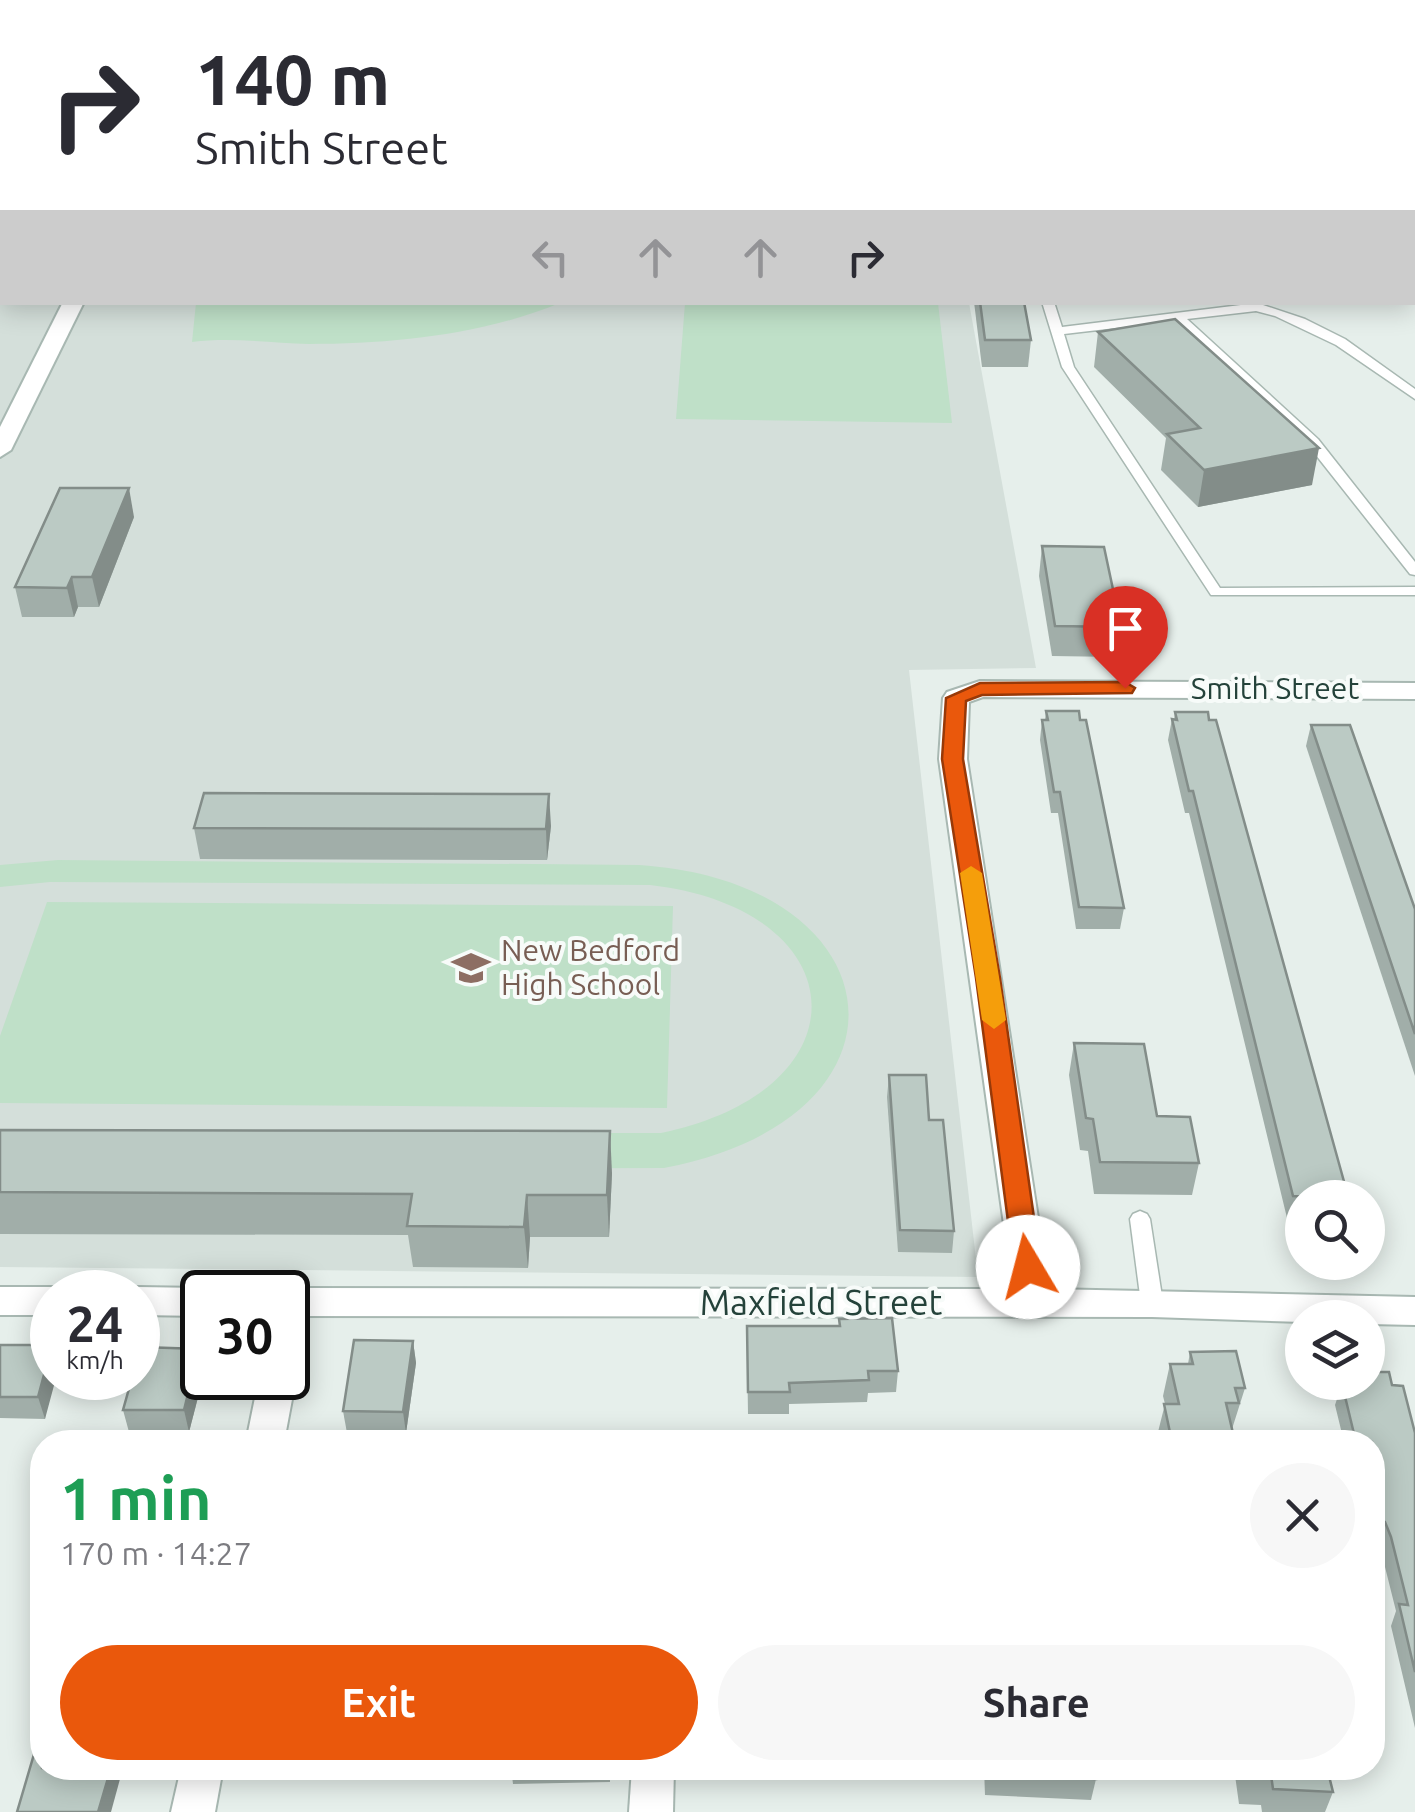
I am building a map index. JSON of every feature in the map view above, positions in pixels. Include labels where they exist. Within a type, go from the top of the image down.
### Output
[{"type":"street","points":[[0,450],[72,305]]},
{"type":"street","name":"Smith Street","points":[[1032,1303],[988,978],[952,759],[956,698],[980,689],[1415,690]]},
{"type":"street","points":[[0,1300],[30,1301]]},
{"type":"street","name":"Maxfield Street","points":[[310,1310],[1152,1302],[1415,1311]]},
{"type":"street","points":[[267,1430],[274,1400]]},
{"type":"street","points":[[193,1812],[200,1780]]},
{"type":"street","points":[[651,1812],[652,1780]]},
{"type":"lane","points":[[1049,305],[1068,367],[1216,592],[1415,591]]},
{"type":"lane","points":[[1057,330],[1257,307],[1284,314],[1347,344],[1415,396]]},
{"type":"lane","points":[[1177,316],[1313,442],[1415,571]]},
{"type":"lane","points":[[1140,1219],[1152,1302]]},
{"type":"shaded area","name":"New Bedford High School","points":[[0,305],[969,305],[1036,668],[909,670],[978,1277],[0,1267]]},
{"type":"green space","points":[[196,305],[555,305],[500,323],[436,336],[309,344],[192,342]]},
{"type":"green space","points":[[685,305],[938,305],[952,423],[676,419]]},
{"type":"green space","points":[[58,860],[639,865],[725,881],[789,912],[831,955],[848,1004],[841,1054],[808,1102],[750,1141],[664,1168],[0,1170],[0,1133],[661,1133],[729,1111],[776,1079],[804,1042],[812,1002],[800,963],[769,928],[719,901],[650,885],[50,882],[0,887],[0,865]]},
{"type":"green space","points":[[47,902],[673,906],[667,1108],[0,1103],[0,1036]]},
{"type":"building","points":[[980,305],[1025,305],[1031,340],[985,340]]},
{"type":"building","points":[[1175,319],[1319,448],[1204,470],[1167,434],[1200,428],[1098,332]]},
{"type":"building","points":[[60,488],[129,488],[92,577],[72,577],[67,588],[15,587]]},
{"type":"building","points":[[1042,546],[1104,547],[1121,627],[1055,626]]},
{"type":"building","points":[[1046,711],[1079,711],[1080,720],[1086,720],[1124,908],[1079,907],[1060,792],[1054,792],[1042,720],[1048,720]]},
{"type":"building","points":[[1175,712],[1208,712],[1209,720],[1216,720],[1344,1180],[1289,1180],[1193,791],[1189,791],[1172,719],[1177,720]]},
{"type":"building","points":[[1311,725],[1350,725],[1415,909],[1415,1034]]},
{"type":"building","points":[[204,793],[549,794],[546,829],[194,828]]},
{"type":"building","points":[[1074,1043],[1144,1044],[1157,1116],[1190,1117],[1199,1163],[1100,1162],[1093,1119],[1086,1118]]},
{"type":"building","points":[[889,1075],[926,1075],[929,1120],[943,1120],[954,1231],[900,1230]]},
{"type":"building","points":[[0,1130],[610,1131],[607,1195],[527,1195],[524,1227],[407,1226],[412,1194],[0,1192]]},
{"type":"building","points":[[892,1318],[898,1371],[868,1371],[869,1380],[789,1383],[790,1392],[748,1392],[747,1326],[840,1326],[839,1319]]},
{"type":"building","points":[[354,1340],[413,1341],[403,1412],[343,1411]]},
{"type":"building","points":[[0,1345],[30,1345],[30,1397],[0,1397]]},
{"type":"building","points":[[160,1348],[180,1348],[180,1400],[186,1400],[184,1410],[123,1410],[126,1400],[160,1400]]},
{"type":"building","points":[[1236,1351],[1245,1388],[1235,1388],[1239,1403],[1226,1403],[1232,1430],[1169,1430],[1164,1404],[1179,1404],[1170,1364],[1193,1364],[1190,1352]]},
{"type":"building","points":[[1385,1372],[1389,1372],[1392,1385],[1403,1386],[1415,1433],[1415,1672],[1399,1604],[1408,1605],[1385,1522],[1385,1430],[1353,1430],[1346,1400],[1385,1400]]},
{"type":"building","points":[[30,1768],[30,1780],[107,1780],[98,1812],[17,1812]]},
{"type":"building","points":[[1272,1780],[1330,1780],[1333,1792],[1273,1789]]},
{"type":"slow traffic","points":[[971,873],[994,1020]]},
{"type":"place","name":"New Bedford High School","points":[[471,968]]},
{"type":"route","points":[[1028,1267],[988,978],[952,759],[956,698],[980,689],[1125,688]]}]
